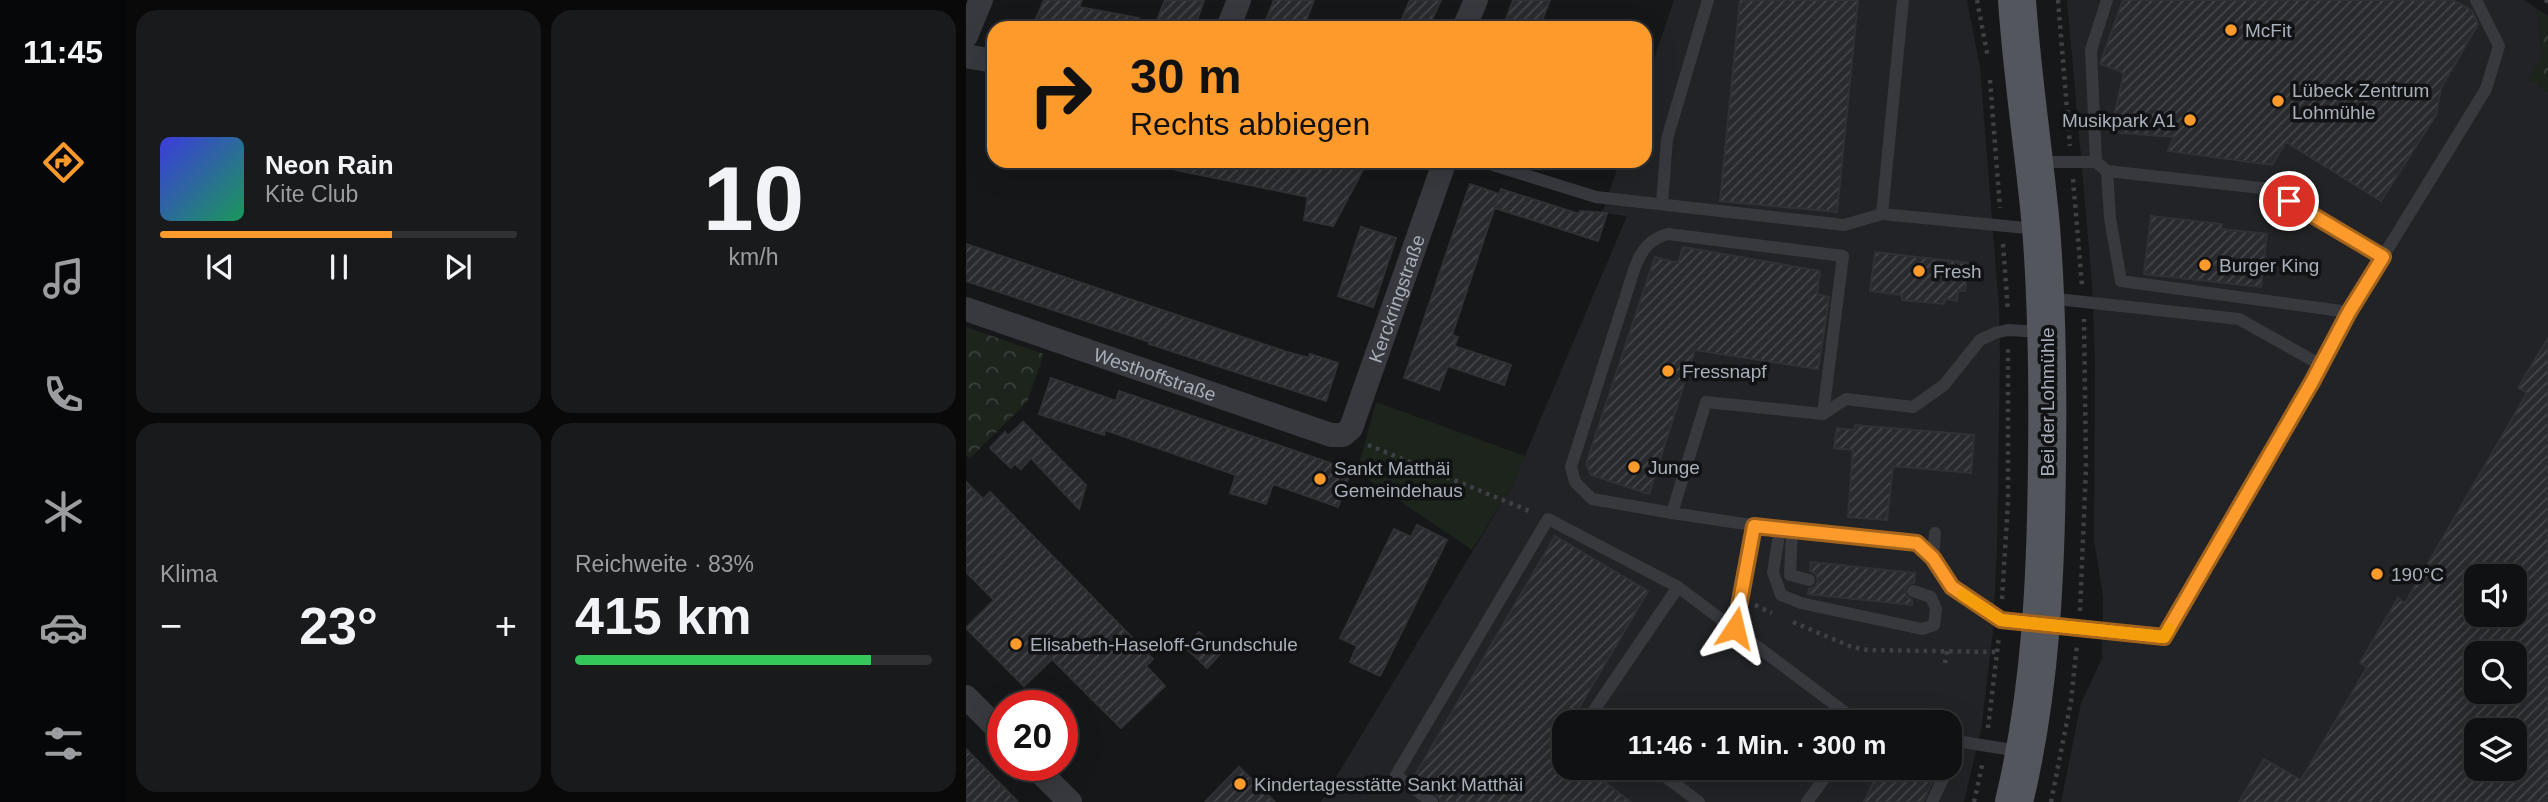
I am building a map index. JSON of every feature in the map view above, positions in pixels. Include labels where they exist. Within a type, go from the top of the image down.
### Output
[{"type":"main road","name":"Bei der Lohmühle","points":[[2014,802],[2026,752],[2036,687],[2047,498],[2046,315],[2041,229],[2017,0]]},
{"type":"street","points":[[966,36],[981,0]]},
{"type":"street","points":[[1231,21],[1239,0]]},
{"type":"street","points":[[1467,21],[1476,0]]},
{"type":"street","points":[[966,56],[987,60]]},
{"type":"street","name":"Kerckringstraße","points":[[1343,435],[1351,428],[1442,168]]},
{"type":"street","name":"Westhoffstraße","points":[[966,309],[1331,435],[1343,435]]},
{"type":"street","points":[[966,697],[987,718]]},
{"type":"street","points":[[1049,781],[1070,802]]},
{"type":"lane","points":[[1662,205],[1667,139],[1708,0]]},
{"type":"lane","points":[[1882,214],[1903,0]]},
{"type":"lane","points":[[2096,162],[2091,50],[2107,0]]},
{"type":"lane","points":[[1823,414],[1843,256],[1668,234],[1654,238],[1642,250],[1635,267],[1572,467],[1575,482],[1592,499],[1754,526],[1917,543],[1933,558],[1952,587],[2001,620],[2164,637],[2349,312],[2486,89],[2499,46],[2476,0]]},
{"type":"lane","points":[[2035,162],[2096,162],[2107,171],[2270,189],[2383,257]]},
{"type":"lane","points":[[1503,168],[1596,197],[1662,205],[1844,225],[1882,214],[2041,229]]},
{"type":"lane","points":[[2107,171],[2110,218],[2121,281],[2349,312]]},
{"type":"lane","points":[[1672,513],[1706,402],[1823,414],[1846,399],[1913,407],[1944,385],[1980,341],[2046,315],[2239,318],[2321,365]]},
{"type":"lane","points":[[1432,802],[1396,775],[1548,519],[1678,587],[1842,710]]},
{"type":"lane","points":[[1735,628],[1754,526]]},
{"type":"lane","points":[[1786,530],[1790,575],[1810,580]]},
{"type":"lane","points":[[1786,530],[1773,572],[1781,595],[1801,603],[1922,629],[1934,625],[1936,609],[1931,597],[1913,591]]},
{"type":"lane","points":[[1933,558],[1935,533]]},
{"type":"lane","points":[[1594,710],[1678,587]]},
{"type":"lane","points":[[1962,742],[2026,752]]},
{"type":"lane","points":[[1670,780],[1699,802]]},
{"type":"lane","points":[[1807,802],[1823,780]]},
{"type":"lane","points":[[1932,802],[1942,780]]},
{"type":"path","points":[[1343,435],[1548,519]]},
{"type":"path","points":[[1945,663],[1947,651]]},
{"type":"path","points":[[1995,670],[1997,652]]},
{"type":"shaded area","points":[[1674,0],[1967,0],[1980,67],[1999,307],[2000,353],[1993,632],[1981,730],[1964,802],[1321,802],[1512,486],[1627,216],[1602,213],[1618,168],[1652,168],[1652,64]]},
{"type":"shaded area","points":[[2067,0],[2524,0],[2537,9],[2542,56],[2528,80],[2548,92],[2548,802],[2061,802],[2081,703],[2102,658],[2103,597],[2094,540],[2095,360],[2092,283]]},
{"type":"green space","points":[[2537,9],[2548,16],[2548,92],[2528,80],[2542,55]]},
{"type":"green space","points":[[966,327],[1044,354],[1027,402],[970,458],[966,455]]},
{"type":"green space","points":[[1376,402],[1525,456],[1512,486],[1472,550],[1357,472]]},
{"type":"building","points":[[1044,0],[1082,0],[1079,7],[1139,18],[1139,21],[1035,21]]},
{"type":"building","points":[[1165,0],[1204,0],[1196,21],[1157,21]]},
{"type":"building","points":[[1274,0],[1314,0],[1306,21],[1266,21]]},
{"type":"building","points":[[1410,0],[1441,0],[1431,21],[1401,21]]},
{"type":"building","points":[[1513,0],[1550,0],[1542,21],[1506,21]]},
{"type":"building","points":[[1740,0],[1858,0],[1837,212],[1720,201]]},
{"type":"building","name":"Lübeck Zentrum Lohmühle","points":[[2123,0],[2453,0],[2472,11],[2478,24],[2441,88],[2436,115],[2381,201],[2286,142],[2272,165],[2168,151],[2174,137],[2110,132],[2124,73],[2100,64]]},
{"type":"building","points":[[1364,168],[1333,226],[1304,220],[1308,197],[1176,170]]},
{"type":"building","points":[[1470,184],[1499,194],[1452,335],[1458,337],[1454,346],[1511,365],[1504,385],[1448,366],[1439,390],[1404,378]]},
{"type":"building","points":[[1501,189],[1579,214],[1580,211],[1607,213],[1598,241],[1495,208]]},
{"type":"building","points":[[2151,216],[2222,224],[2221,229],[2267,234],[2261,287],[2144,274]]},
{"type":"building","points":[[1361,227],[1396,238],[1373,307],[1338,296]]},
{"type":"building","points":[[966,244],[1287,352],[1309,358],[1310,354],[1338,363],[1326,401],[966,281]]},
{"type":"building","points":[[1683,247],[1820,271],[1817,294],[1829,297],[1828,305],[1818,369],[1695,350],[1649,494],[1591,475],[1586,464],[1655,257],[1678,263]]},
{"type":"building","points":[[1875,252],[1968,263],[1965,291],[1958,290],[1957,301],[1945,299],[1944,304],[1902,300],[1902,295],[1870,291]]},
{"type":"building","points":[[2548,338],[2548,802],[2239,802],[2264,759],[2301,780],[2367,667],[2360,663],[2398,598],[2405,603],[2527,393],[2518,388]]},
{"type":"building","points":[[1051,378],[1116,401],[1119,391],[1351,470],[1338,507],[1273,484],[1266,504],[1230,493],[1236,475],[1105,430],[1104,435],[1039,414]]},
{"type":"building","points":[[1023,422],[1086,485],[1079,509],[1031,458],[1021,469],[1015,464],[1011,468],[990,448],[1005,432],[1008,436]]},
{"type":"building","points":[[1855,425],[1974,435],[1971,473],[1893,466],[1887,520],[1848,517],[1853,450],[1834,448],[1837,428],[1854,430]]},
{"type":"building","name":"Elisabeth-Haseloff-Grundschule","points":[[966,482],[983,499],[990,492],[1153,659],[1146,666],[1165,686],[1121,728],[1052,659],[1024,686],[966,628],[994,600],[966,572]]},
{"type":"building","points":[[1417,525],[1447,540],[1380,676],[1350,662],[1357,646],[1340,638],[1394,529],[1411,537]]},
{"type":"building","points":[[1555,536],[1648,591],[1578,710],[1552,710],[1552,780],[1602,780],[1631,802],[1441,802],[1437,795],[1414,777]]},
{"type":"building","points":[[1811,562],[1915,573],[1914,583],[1908,584],[1905,589],[1912,605],[1808,594],[1809,589],[1815,587],[1818,582],[1816,574],[1810,571]]},
{"type":"building","points":[[1199,632],[1221,653],[1207,668],[1185,647]]},
{"type":"building","points":[[966,749],[987,770],[987,781],[997,781],[1018,802],[966,802]]},
{"type":"building","name":"Kindertagesstätte Sankt Matthäi","points":[[1239,767],[1275,802],[1205,802]]},
{"type":"building","points":[[1874,780],[1933,780],[1923,802],[1864,802]]},
{"type":"slow traffic","points":[[1963,595],[2001,620],[2164,637],[2169,629]]},
{"type":"place","name":"McFit","points":[[2231,30]]},
{"type":"place","name":"Lübeck Zentrum Lohmühle","points":[[2278,101]]},
{"type":"place","name":"Musikpark A1","points":[[2190,120]]},
{"type":"place","name":"Burger King","points":[[2205,265]]},
{"type":"place","name":"Fresh","points":[[1919,271]]},
{"type":"place","name":"Fressnapf","points":[[1668,371]]},
{"type":"place","name":"Junge","points":[[1634,467]]},
{"type":"place","name":"Sankt Matthäi Gemeindehaus","points":[[1320,479]]},
{"type":"place","name":"190°C","points":[[2377,574]]},
{"type":"place","name":"Elisabeth-Haseloff-Grundschule","points":[[1016,644]]},
{"type":"place","name":"Kindertagesstätte Sankt Matthäi","points":[[1240,784]]},
{"type":"route","points":[[1735,628],[1754,526],[1917,543],[1933,558],[1952,587],[2001,620],[2164,637],[2383,257],[2289,201]]}]
